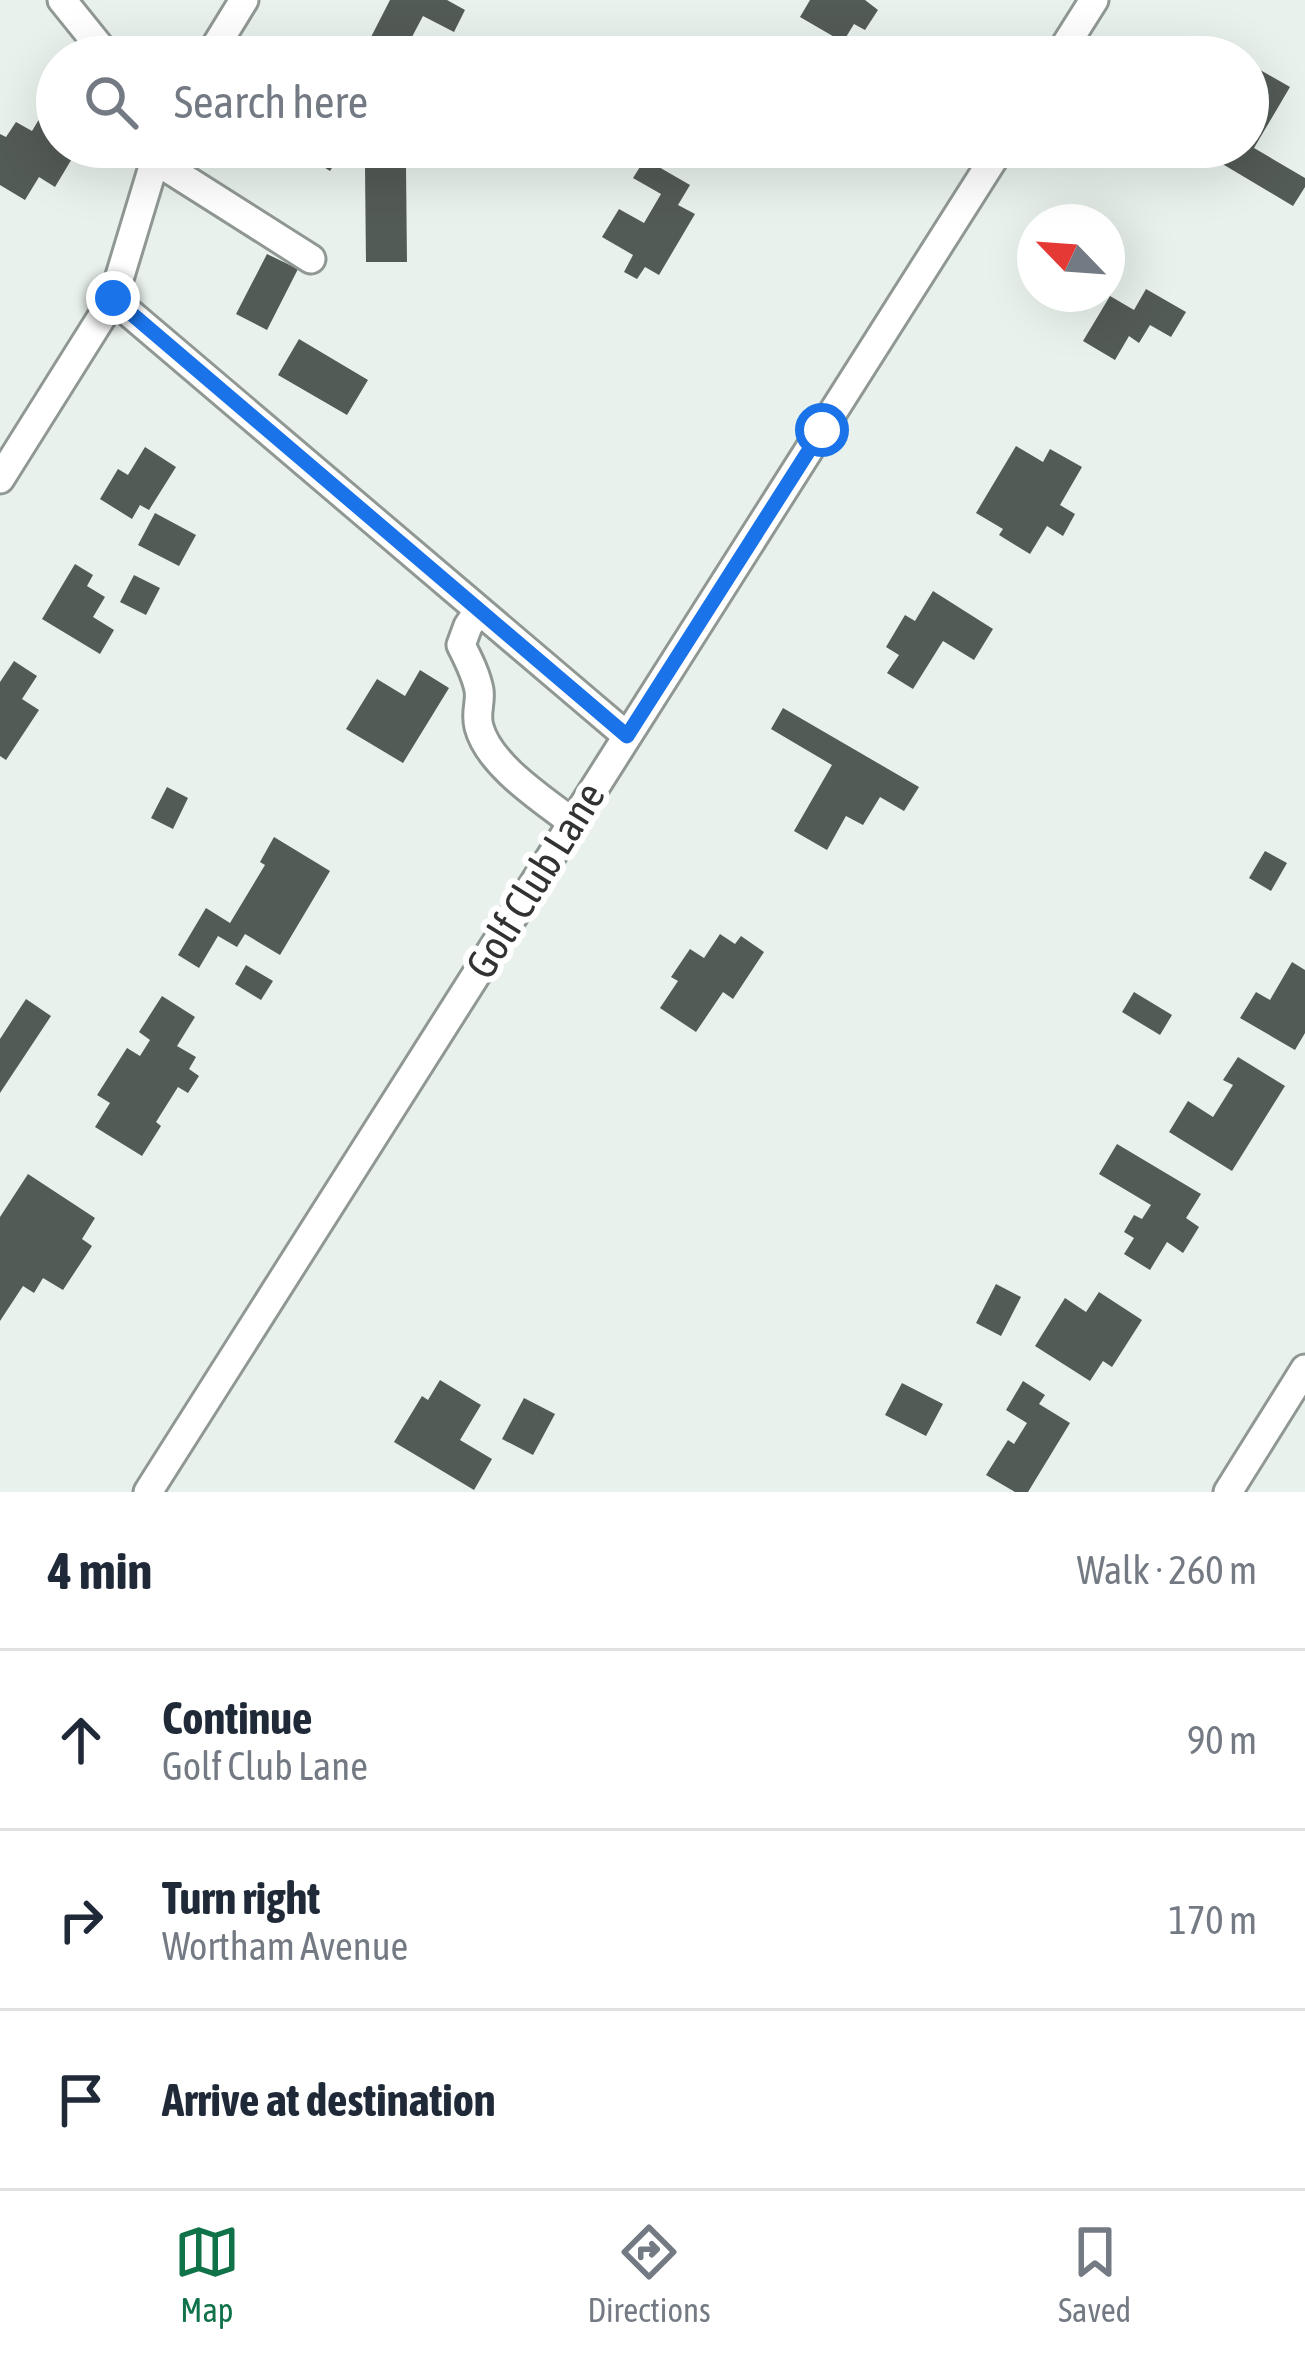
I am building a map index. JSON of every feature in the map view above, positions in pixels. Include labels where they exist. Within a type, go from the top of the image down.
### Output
[{"type":"street","points":[[62,0],[91,36]]},
{"type":"street","points":[[222,36],[244,0]]},
{"type":"street","points":[[1071,36],[1094,0]]},
{"type":"street","points":[[0,479],[113,298],[152,168]]},
{"type":"street","points":[[179,168],[311,259]]},
{"type":"street","name":"Golf Club Lane","points":[[148,1492],[988,168]]},
{"type":"street","points":[[113,298],[627,736]]},
{"type":"street","points":[[479,610],[461,645],[480,695],[476,714],[481,735],[495,758],[572,822]]},
{"type":"street","points":[[1228,1492],[1305,1369]]},
{"type":"building","points":[[390,0],[447,0],[465,10],[454,32],[423,16],[412,36],[372,36]]},
{"type":"building","points":[[810,0],[865,0],[878,10],[865,30],[854,24],[847,36],[833,36],[800,17]]},
{"type":"building","points":[[1269,75],[1290,87],[1269,123]]},
{"type":"building","points":[[16,122],[32,131],[36,124],[36,168],[66,168],[55,187],[39,177],[25,200],[0,185],[0,134],[6,137]]},
{"type":"building","points":[[1269,157],[1305,178],[1293,206],[1229,168],[1269,168]]},
{"type":"building","points":[[365,168],[406,168],[407,262],[366,262]]},
{"type":"building","points":[[639,168],[661,168],[690,185],[678,205],[695,214],[659,275],[645,267],[637,279],[624,272],[633,255],[602,237],[619,209],[644,223],[661,194],[633,178]]},
{"type":"building","points":[[267,254],[298,269],[267,330],[236,314]]},
{"type":"building","points":[[1146,289],[1186,312],[1171,337],[1150,325],[1139,343],[1129,336],[1115,360],[1083,341],[1100,312],[1125,312],[1125,305],[1134,310]]},
{"type":"building","points":[[299,339],[368,380],[347,415],[278,375]]},
{"type":"building","points":[[1016,446],[1043,462],[1050,449],[1082,467],[1060,505],[1075,514],[1063,536],[1047,526],[1030,554],[999,535],[1003,529],[976,513]]},
{"type":"building","points":[[145,447],[176,467],[149,510],[140,505],[132,519],[100,499],[118,469],[128,475]]},
{"type":"building","points":[[155,513],[196,535],[179,566],[138,545]]},
{"type":"building","points":[[75,564],[93,575],[87,586],[105,597],[93,617],[114,630],[100,654],[42,619]]},
{"type":"building","points":[[134,575],[160,588],[146,615],[120,602]]},
{"type":"building","points":[[933,591],[993,629],[974,660],[943,641],[913,689],[887,673],[899,655],[886,647],[905,615],[915,621]]},
{"type":"building","points":[[14,661],[37,676],[22,699],[39,710],[6,760],[0,756],[0,682]]},
{"type":"building","points":[[420,670],[449,688],[403,763],[346,729],[377,679],[405,696]]},
{"type":"building","points":[[783,708],[919,787],[904,811],[880,797],[863,825],[846,816],[827,850],[794,831],[832,765],[771,729]]},
{"type":"building","points":[[167,787],[188,798],[173,829],[151,818]]},
{"type":"building","points":[[274,837],[330,871],[280,955],[245,934],[237,947],[218,936],[199,968],[178,955],[206,908],[230,923],[265,865],[260,862]]},
{"type":"building","points":[[1265,851],[1287,863],[1271,891],[1249,878]]},
{"type":"building","points":[[720,934],[735,944],[741,936],[764,952],[733,999],[723,992],[696,1032],[660,1008],[678,981],[671,977],[690,949],[704,958]]},
{"type":"building","points":[[1292,962],[1305,970],[1305,1033],[1295,1050],[1240,1018],[1256,992],[1270,1000]]},
{"type":"building","points":[[246,965],[273,981],[261,1000],[235,984]]},
{"type":"building","points":[[1134,992],[1172,1015],[1160,1035],[1122,1012]]},
{"type":"building","points":[[162,996],[195,1017],[177,1046],[196,1057],[189,1069],[199,1076],[188,1093],[178,1087],[142,1156],[95,1127],[110,1103],[97,1095],[127,1048],[140,1056],[150,1040],[139,1032]]},
{"type":"building","points":[[26,999],[51,1016],[0,1093],[0,1039]]},
{"type":"building","points":[[1238,1057],[1285,1086],[1232,1171],[1169,1132],[1188,1101],[1213,1117],[1233,1085],[1223,1080]]},
{"type":"building","points":[[1117,1144],[1201,1194],[1186,1218],[1199,1227],[1183,1253],[1167,1242],[1150,1270],[1124,1254],[1134,1238],[1124,1232],[1134,1215],[1142,1219],[1151,1205],[1099,1174]]},
{"type":"building","points":[[28,1174],[95,1218],[82,1239],[92,1246],[63,1290],[43,1278],[34,1293],[23,1286],[0,1321],[0,1217]]},
{"type":"building","points":[[996,1284],[1021,1297],[1001,1336],[976,1323]]},
{"type":"building","points":[[1099,1292],[1142,1320],[1112,1367],[1103,1361],[1090,1381],[1035,1346],[1065,1298],[1086,1312]]},
{"type":"building","points":[[440,1380],[481,1405],[460,1440],[492,1459],[474,1490],[394,1442],[422,1396],[428,1400]]},
{"type":"building","points":[[1023,1381],[1045,1395],[1039,1404],[1070,1423],[1028,1492],[1015,1492],[986,1475],[1008,1440],[1014,1444],[1027,1423],[1006,1410]]},
{"type":"building","points":[[902,1383],[943,1404],[926,1436],[885,1415]]},
{"type":"building","points":[[524,1398],[555,1414],[533,1455],[502,1439]]},
{"type":"route","points":[[113,298],[627,736],[822,430]]}]
